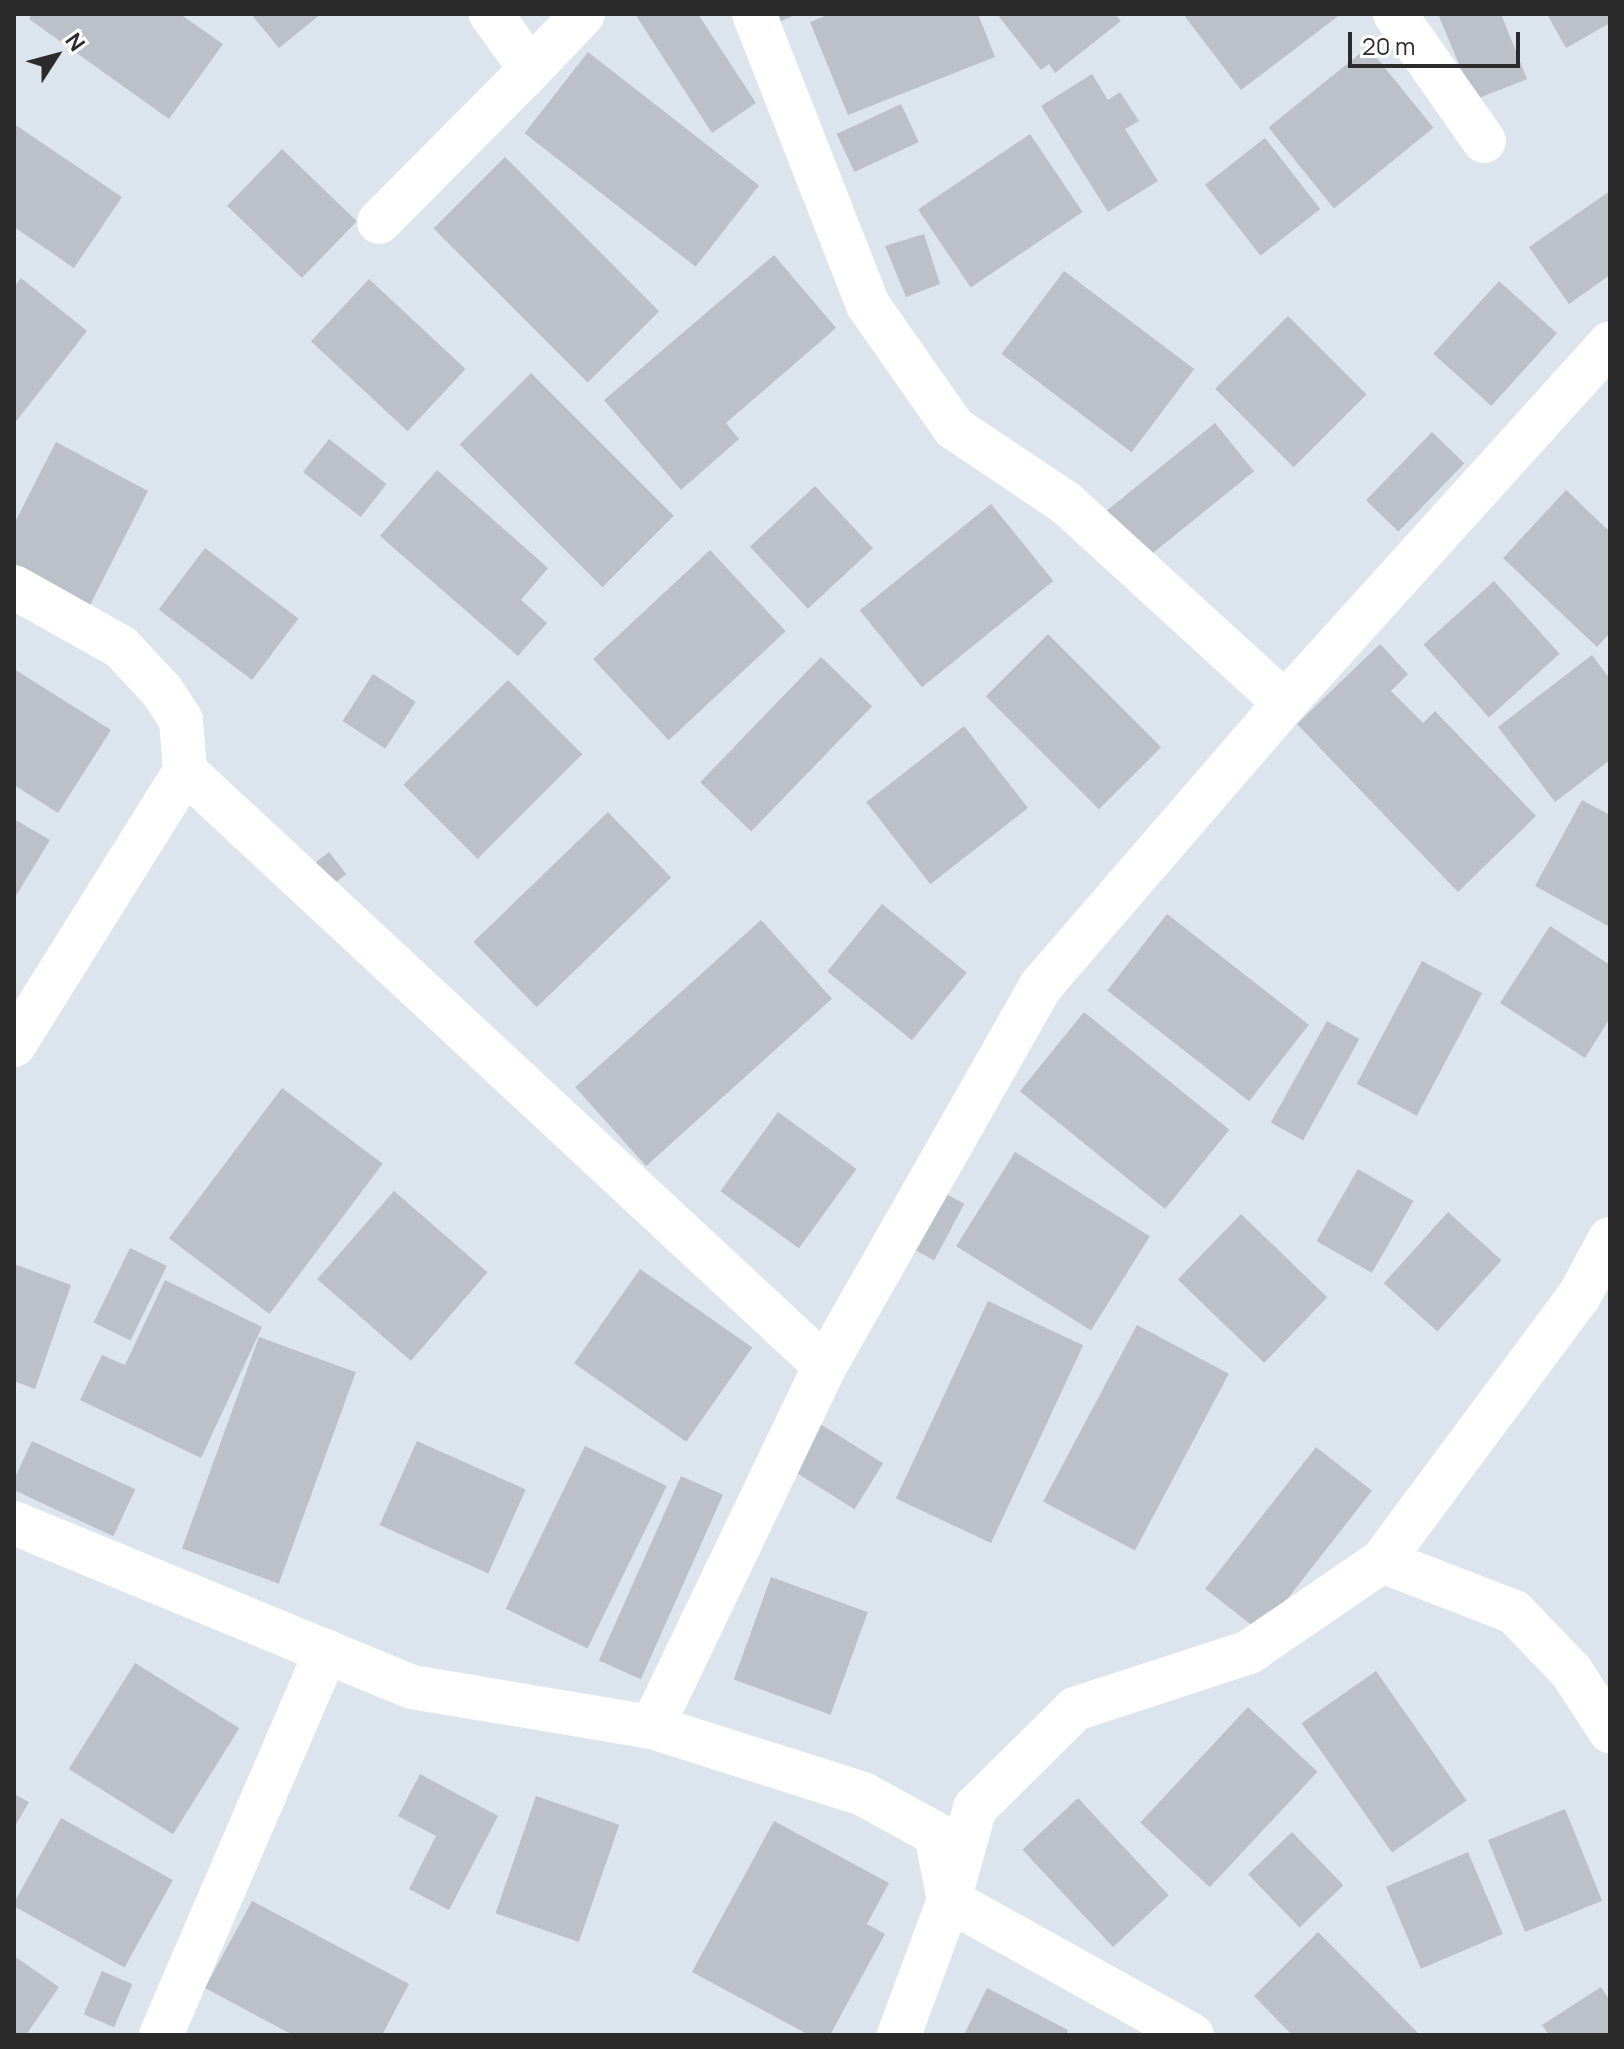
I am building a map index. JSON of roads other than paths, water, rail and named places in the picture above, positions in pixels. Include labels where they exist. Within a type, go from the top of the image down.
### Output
[{"type":"street","points":[[491,14],[524,60],[523,77]]},
{"type":"street","points":[[379,222],[583,14]]},
{"type":"street","points":[[754,14],[868,305],[954,428],[1066,503],[1285,703]]},
{"type":"street","points":[[1395,14],[1484,141]]},
{"type":"street","points":[[652,1727],[825,1366],[1040,987],[1285,703],[1610,343]]},
{"type":"street","points":[[14,587],[121,647],[152,680],[181,720],[185,771],[14,1045]]},
{"type":"street","points":[[185,771],[825,1366]]},
{"type":"street","points":[[899,2035],[949,1900],[975,1808],[1075,1709],[1249,1652],[1382,1561],[1579,1296],[1610,1239]]},
{"type":"street","points":[[14,1523],[412,1687],[652,1727],[863,1794],[901,1811],[936,1834],[949,1900],[1192,2035]]},
{"type":"street","points":[[1382,1561],[1514,1612],[1571,1671],[1610,1731]]},
{"type":"street","points":[[161,2035],[326,1651]]}]
